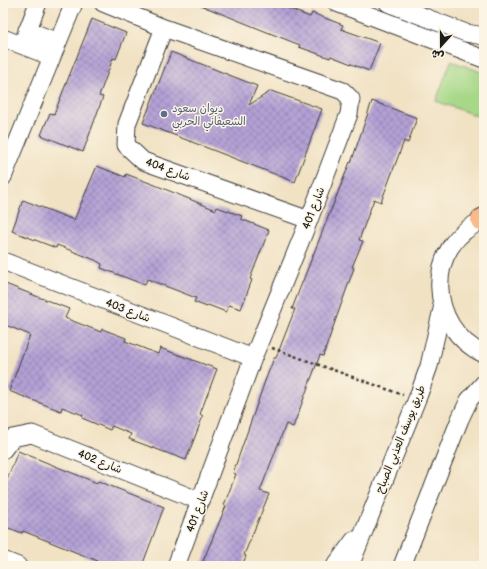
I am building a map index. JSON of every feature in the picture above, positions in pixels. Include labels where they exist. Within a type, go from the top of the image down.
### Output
[{"type":"street","points":[[25,38],[38,3]]},
{"type":"street","points":[[3,177],[74,3]]},
{"type":"street","name":"شارع 401","points":[[103,3],[164,28],[343,91],[351,99],[349,114],[309,220],[256,351],[176,566]]},
{"type":"street","points":[[337,3],[484,58]]},
{"type":"street","points":[[388,3],[466,33],[484,36]]},
{"type":"street","name":"شارع 404","points":[[164,28],[127,124],[126,145],[143,161],[309,220]]},
{"type":"street","points":[[3,38],[25,38],[55,49]]},
{"type":"street","points":[[483,220],[464,232],[450,248],[441,267],[439,288],[442,309],[454,332],[472,348],[484,354]]},
{"type":"street","name":"شارع 403","points":[[3,261],[256,351]]},
{"type":"street","name":"طريق يوسف العذبي الصباح","points":[[350,566],[417,400],[429,366],[442,309]]},
{"type":"street","points":[[402,566],[460,419],[469,400],[484,383]]},
{"type":"street","name":"شارع 402","points":[[3,450],[12,438],[32,434],[200,502]]},
{"type":"street","points":[[411,566],[432,490]]},
{"type":"street","points":[[335,566],[363,533]]},
{"type":"street","points":[[362,566],[363,533]]},
{"type":"street","points":[[3,560],[18,566]]},
{"type":"path","points":[[256,351],[417,400]]},
{"type":"green space","points":[[451,61],[484,73],[484,107],[480,117],[436,101]]},
{"type":"building","points":[[195,3],[274,3],[310,17],[312,13],[343,25],[341,29],[380,43],[369,71],[331,56],[330,58],[299,47],[300,45]]},
{"type":"building","points":[[92,19],[126,33],[116,59],[113,58],[99,96],[103,97],[83,152],[41,135],[50,113],[54,114]]},
{"type":"building","points":[[171,52],[257,86],[249,105],[271,91],[322,109],[295,182],[143,123]]},
{"type":"building","points":[[372,101],[417,118],[408,143],[404,141],[381,202],[374,199],[359,240],[363,241],[352,267],[354,268],[323,356],[320,355],[293,427],[286,424],[260,491],[269,494],[244,555],[246,556],[242,566],[201,566],[226,506],[224,505],[236,474],[233,473],[265,381],[274,358],[276,358],[295,309],[292,309],[300,288],[350,162],[351,163]]},
{"type":"building","points":[[97,166],[125,177],[126,174],[216,210],[217,207],[242,216],[241,219],[269,230],[250,279],[252,280],[241,309],[229,305],[226,312],[208,305],[207,307],[194,302],[196,298],[147,279],[145,285],[101,268],[102,264],[95,260],[57,245],[56,248],[12,231],[23,200],[74,220]]},
{"type":"building","points":[[3,283],[69,309],[65,318],[101,332],[102,329],[126,338],[125,341],[158,354],[160,348],[217,369],[200,414],[203,416],[186,460],[129,439],[131,434],[112,426],[110,430],[82,418],[83,415],[62,407],[61,411],[9,391],[30,335],[3,324]]},
{"type":"building","points":[[18,451],[97,483],[98,481],[164,507],[142,566],[110,566],[23,531],[22,533],[3,526],[3,490]]},
{"type":"place","name":"ديوان سعود الشعيفاني الحربي","points":[[164,114]]}]
